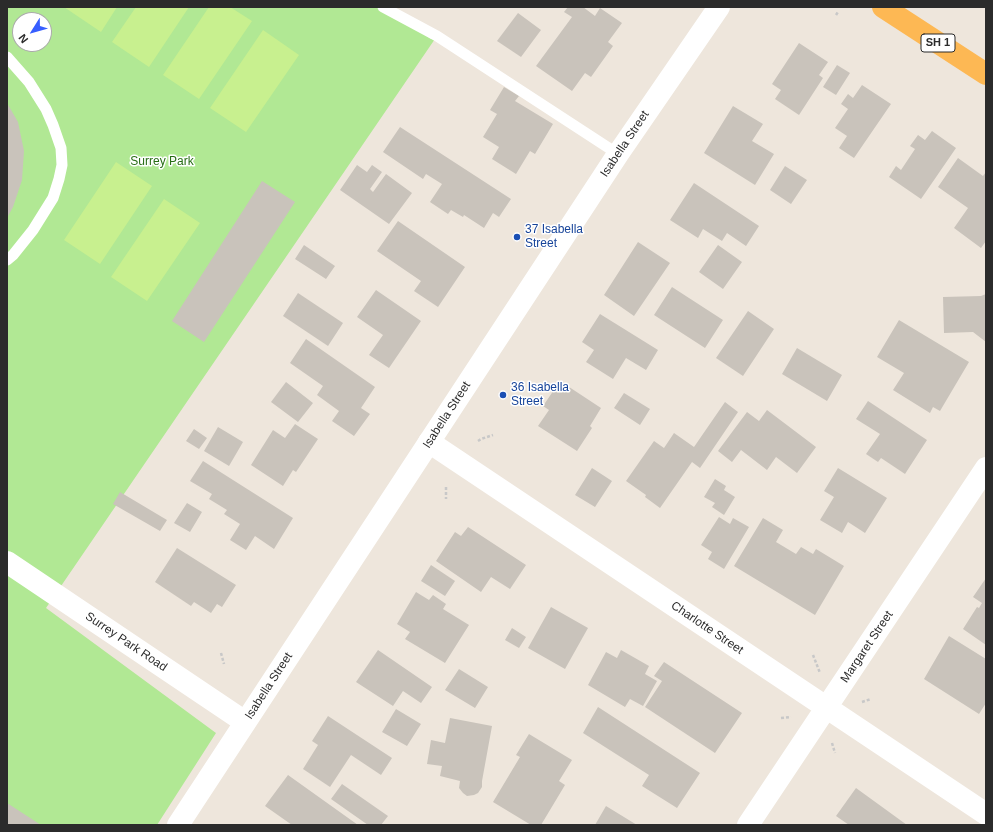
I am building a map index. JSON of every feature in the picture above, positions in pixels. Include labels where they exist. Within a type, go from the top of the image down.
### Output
[{"type":"highway","name":"SH 1","points":[[889,8],[986,74]]},
{"type":"street","name":"Isabella Street","points":[[178,825],[618,154],[719,7]]},
{"type":"street","name":"Charlotte Street","points":[[429,442],[986,814]]},
{"type":"street","name":"Margaret Street","points":[[748,825],[986,468]]},
{"type":"street","name":"Surrey Park Road","points":[[7,562],[245,722]]},
{"type":"lane","points":[[384,7],[437,36],[618,154]]},
{"type":"lane","points":[[7,57],[29,82],[46,109],[54,125],[61,148],[62,164],[53,198],[33,230],[7,260]]},
{"type":"path","points":[[478,441],[493,435]]},
{"type":"path","points":[[446,487],[446,499]]},
{"type":"path","points":[[221,653],[224,664]]},
{"type":"path","points":[[813,655],[821,675]]},
{"type":"path","points":[[862,702],[871,699]]},
{"type":"path","points":[[781,718],[793,717]]},
{"type":"path","points":[[832,743],[835,753]]},
{"type":"green space","name":"Surrey Park","points":[[7,7],[385,7],[431,39],[437,36],[46,608],[216,733],[157,825],[7,825]]},
{"type":"green space","points":[[64,7],[117,7],[101,32]]},
{"type":"green space","points":[[136,7],[189,7],[149,67],[112,42]]},
{"type":"green space","points":[[209,7],[230,7],[252,21],[199,99],[163,75]]},
{"type":"green space","points":[[263,30],[299,55],[246,132],[210,108]]},
{"type":"green space","points":[[116,162],[152,186],[100,264],[64,240]]},
{"type":"green space","points":[[164,199],[200,223],[147,301],[111,277]]},
{"type":"building","points":[[568,7],[583,7],[595,16],[600,8],[622,23],[608,42],[613,46],[591,77],[585,73],[572,91],[536,66],[572,17],[564,12]]},
{"type":"building","points":[[518,13],[541,30],[521,57],[497,41]]},
{"type":"building","points":[[799,43],[828,62],[819,75],[823,78],[799,115],[775,99],[781,90],[772,84]]},
{"type":"building","points":[[837,65],[850,73],[836,95],[823,87]]},
{"type":"building","points":[[862,85],[891,104],[854,158],[839,148],[847,136],[835,128],[848,109],[841,104],[848,94],[853,98]]},
{"type":"building","points":[[504,87],[519,96],[515,101],[553,124],[535,154],[530,151],[516,174],[492,159],[499,147],[483,137],[497,114],[490,110]]},
{"type":"building","points":[[7,103],[18,122],[24,151],[22,180],[13,207],[7,218]]},
{"type":"building","points":[[733,106],[763,124],[752,141],[774,154],[755,185],[704,153]]},
{"type":"building","points":[[400,127],[511,199],[499,217],[493,213],[484,228],[464,215],[463,217],[451,210],[448,214],[430,202],[442,184],[426,174],[423,179],[383,152]]},
{"type":"building","points":[[932,131],[956,148],[921,199],[889,177],[896,166],[901,170],[915,149],[910,146],[918,135],[925,140]]},
{"type":"building","points":[[958,158],[983,176],[986,172],[986,241],[981,248],[954,228],[968,208],[938,187]]},
{"type":"building","points":[[357,165],[367,172],[372,165],[382,172],[370,189],[373,192],[386,174],[412,193],[389,224],[340,190]]},
{"type":"building","points":[[785,166],[807,180],[791,204],[770,190]]},
{"type":"building","points":[[262,181],[295,202],[204,342],[172,321]]},
{"type":"building","points":[[694,183],[759,226],[746,246],[727,233],[722,241],[703,229],[698,238],[670,220]]},
{"type":"building","points":[[398,221],[465,267],[438,307],[414,291],[421,281],[377,251]]},
{"type":"building","points":[[638,242],[670,263],[634,316],[604,295]]},
{"type":"building","points":[[304,245],[335,266],[326,279],[295,259]]},
{"type":"building","points":[[718,245],[742,262],[723,289],[699,272]]},
{"type":"building","points":[[672,287],[723,320],[705,348],[654,315]]},
{"type":"building","points":[[376,290],[421,321],[389,368],[369,355],[383,335],[357,317]]},
{"type":"building","points":[[298,293],[343,323],[328,346],[283,316]]},
{"type":"building","points":[[986,294],[986,342],[973,332],[944,333],[943,297],[981,296]]},
{"type":"building","points":[[748,311],[774,329],[743,376],[716,358]]},
{"type":"building","points":[[600,314],[658,350],[646,370],[626,358],[613,379],[586,362],[594,350],[582,342]]},
{"type":"building","points":[[899,320],[969,362],[940,411],[933,407],[930,413],[893,390],[904,373],[877,357]]},
{"type":"building","points":[[306,339],[375,387],[361,408],[370,414],[354,436],[332,421],[339,411],[317,395],[323,386],[290,363]]},
{"type":"building","points":[[797,348],[842,375],[827,401],[782,374]]},
{"type":"building","points":[[560,381],[601,408],[590,426],[592,428],[577,451],[538,426],[549,410],[543,406]]},
{"type":"building","points":[[286,382],[313,403],[298,422],[271,402]]},
{"type":"building","points":[[624,393],[650,409],[640,425],[614,408]]},
{"type":"building","points":[[868,401],[927,440],[905,474],[881,458],[878,462],[866,454],[880,434],[856,419]]},
{"type":"building","points":[[725,402],[738,412],[700,468],[692,462],[660,508],[645,497],[646,495],[626,481],[654,441],[664,448],[674,433],[694,447]]},
{"type":"building","points":[[767,410],[816,447],[797,473],[776,457],[767,470],[741,450],[732,462],[718,451],[747,412],[759,421]]},
{"type":"building","points":[[295,424],[318,439],[296,472],[293,470],[283,486],[251,465],[273,430],[285,438]]},
{"type":"building","points":[[218,427],[243,442],[229,466],[204,451]]},
{"type":"building","points":[[194,429],[207,438],[199,449],[186,441]]},
{"type":"building","points":[[203,461],[293,518],[274,549],[255,536],[246,550],[230,540],[240,524],[224,514],[227,510],[209,499],[212,494],[190,481]]},
{"type":"building","points":[[592,468],[612,481],[595,507],[575,495]]},
{"type":"building","points":[[838,468],[887,498],[865,533],[848,522],[842,533],[820,520],[834,497],[824,491]]},
{"type":"building","points":[[715,479],[726,486],[724,490],[735,497],[724,515],[712,507],[715,503],[704,497]]},
{"type":"building","points":[[120,492],[167,520],[160,531],[113,504]]},
{"type":"building","points":[[187,503],[202,512],[190,532],[174,523]]},
{"type":"building","points":[[719,517],[730,524],[733,518],[749,527],[724,569],[708,559],[712,552],[701,545]]},
{"type":"building","points":[[763,518],[783,530],[776,542],[796,554],[801,547],[813,554],[816,549],[844,566],[815,615],[734,566]]},
{"type":"building","points":[[468,527],[526,565],[510,589],[491,577],[481,592],[436,561],[455,532],[461,536]]},
{"type":"building","points":[[177,548],[236,585],[222,607],[217,604],[211,613],[194,602],[191,606],[155,582]]},
{"type":"building","points":[[431,565],[455,581],[445,596],[421,581]]},
{"type":"building","points":[[986,578],[986,645],[963,629],[977,607],[979,608],[982,603],[973,597]]},
{"type":"building","points":[[416,592],[429,600],[433,595],[446,604],[443,609],[469,625],[445,663],[405,639],[410,632],[397,624]]},
{"type":"building","points":[[551,607],[588,628],[565,669],[528,648]]},
{"type":"building","points":[[512,628],[526,637],[519,648],[505,640]]},
{"type":"building","points":[[949,636],[986,659],[986,703],[979,714],[924,679]]},
{"type":"building","points":[[378,650],[432,687],[421,703],[403,691],[393,706],[356,682]]},
{"type":"building","points":[[621,650],[649,666],[645,674],[657,681],[643,706],[630,699],[625,707],[588,685],[606,652],[617,658]]},
{"type":"building","points":[[664,662],[742,713],[715,753],[645,707],[662,681],[654,676]]},
{"type":"building","points":[[459,669],[488,687],[475,708],[445,690]]},
{"type":"building","points":[[598,707],[700,773],[677,808],[642,786],[649,775],[583,733]]},
{"type":"building","points":[[396,709],[421,724],[407,746],[382,732]]},
{"type":"building","points":[[328,716],[392,758],[381,775],[351,755],[330,787],[303,769],[318,745],[312,741]]},
{"type":"building","points":[[450,718],[492,726],[482,787],[478,793],[474,795],[467,796],[463,793],[459,788],[460,781],[440,776],[442,766],[427,764],[431,740],[445,743]]},
{"type":"building","points":[[529,734],[572,760],[559,781],[565,785],[541,825],[531,825],[493,802],[520,757],[516,755]]},
{"type":"building","points":[[288,775],[358,825],[292,825],[265,806]]},
{"type":"building","points":[[342,784],[388,816],[381,825],[368,825],[331,799]]},
{"type":"building","points":[[856,788],[907,825],[849,825],[836,816]]},
{"type":"building","points":[[7,803],[41,825],[7,825]]},
{"type":"building","points":[[606,806],[637,825],[595,825]]},
{"type":"place","name":"37 Isabella Street","points":[[517,237]]},
{"type":"place","name":"36 Isabella Street","points":[[503,395]]}]
